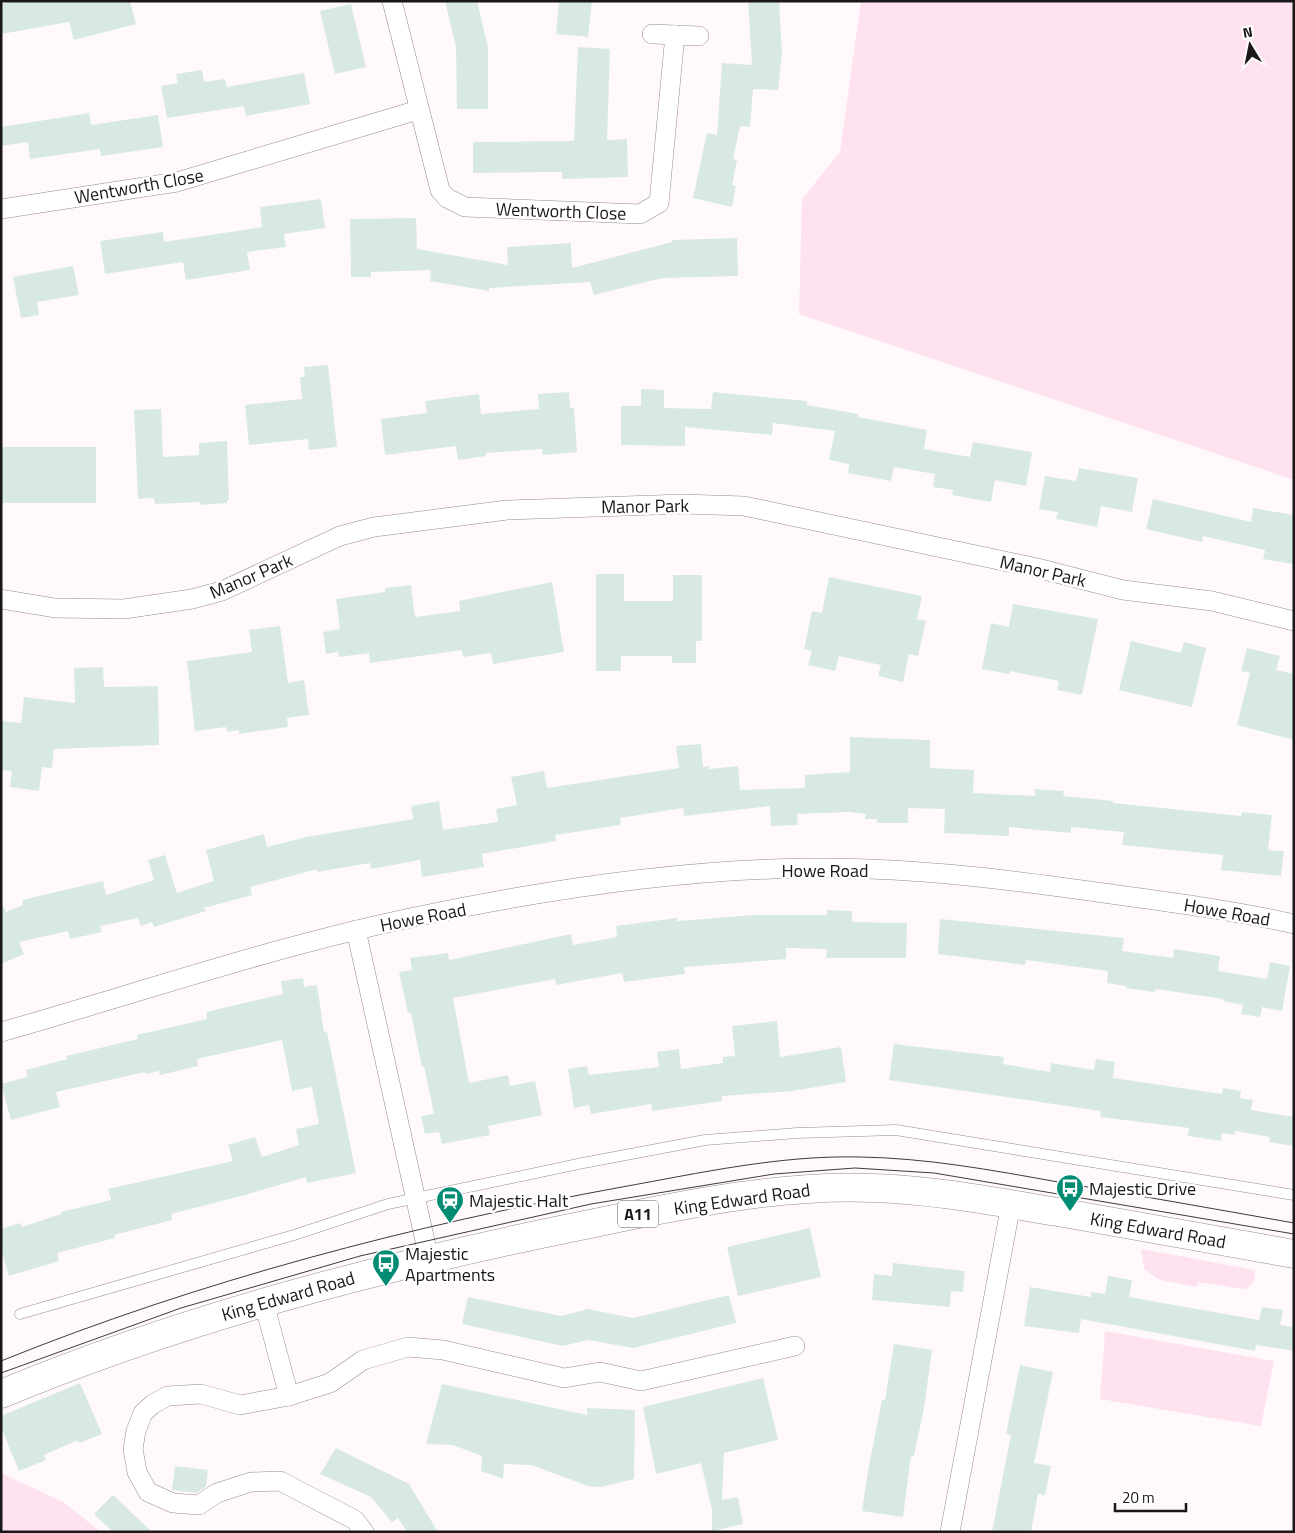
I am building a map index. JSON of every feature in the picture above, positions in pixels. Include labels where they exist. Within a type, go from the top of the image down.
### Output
[{"type":"main road","name":"King Edward Road","points":[[1,1394],[106,1353],[264,1303],[428,1259],[654,1211],[789,1191],[832,1187],[881,1188],[926,1192],[1011,1204],[1294,1254]]},
{"type":"street","name":"Wentworth Close","points":[[392,1],[418,110],[440,190],[447,198],[465,207],[640,214],[659,203],[675,35]]},
{"type":"street","points":[[652,34],[699,36]]},
{"type":"street","name":"Wentworth Close","points":[[1,209],[177,182],[418,110]]},
{"type":"street","name":"Manor Park","points":[[1,600],[55,608],[136,608],[192,599],[222,591],[340,536],[374,527],[507,510],[683,504],[751,508],[1037,568],[1123,590],[1212,601],[1294,622]]},
{"type":"street","name":"Howe Road","points":[[1,1032],[356,930],[416,917],[616,883],[723,872],[822,868],[910,871],[1011,880],[1248,914],[1294,924]]},
{"type":"street","name":"Howe Road","points":[[356,930],[428,1259]]},
{"type":"street","points":[[950,1532],[1011,1204]]},
{"type":"street","points":[[264,1303],[289,1396]]},
{"type":"street","points":[[364,1532],[355,1520],[280,1481],[252,1482],[216,1492],[199,1504],[173,1503],[148,1492],[137,1472],[133,1449],[136,1431],[143,1413],[153,1404],[168,1396],[202,1394],[240,1405],[289,1396],[330,1383],[363,1360],[408,1347],[443,1350],[564,1378],[600,1372],[641,1381],[795,1346]]},
{"type":"lane","points":[[20,1314],[284,1237],[388,1204],[583,1163],[705,1140],[797,1133],[896,1130],[1294,1195]]},
{"type":"shaded area","points":[[861,1],[1294,1],[1294,480],[799,314],[802,199],[840,152]]},
{"type":"shaded area","points":[[1141,1249],[1255,1270],[1254,1279],[1250,1286],[1244,1289],[1198,1282],[1197,1287],[1160,1280],[1144,1269]]},
{"type":"shaded area","points":[[1105,1331],[1274,1361],[1261,1426],[1100,1399]]},
{"type":"shaded area","points":[[1,1473],[63,1502],[101,1532],[1,1532]]},
{"type":"building","points":[[15,1],[130,1],[136,24],[74,40],[69,22],[1,34],[1,4]]},
{"type":"building","points":[[445,1],[477,1],[488,48],[488,109],[457,109],[456,48]]},
{"type":"building","points":[[559,1],[592,1],[588,37],[556,34]]},
{"type":"building","points":[[748,1],[779,1],[782,53],[778,90],[753,89],[750,127],[740,126],[733,159],[737,160],[732,185],[736,186],[732,207],[693,198],[707,133],[717,135],[722,63],[752,65]]},
{"type":"building","points":[[351,4],[366,67],[335,74],[320,11]]},
{"type":"building","points":[[578,47],[610,49],[607,140],[627,139],[628,177],[562,179],[562,172],[473,173],[473,142],[574,141]]},
{"type":"building","points":[[202,70],[204,82],[225,79],[227,87],[304,73],[310,104],[246,116],[244,106],[167,118],[161,86],[178,83],[176,74]]},
{"type":"building","points":[[89,113],[91,125],[158,115],[163,147],[101,156],[100,149],[30,159],[28,142],[1,146],[1,127]]},
{"type":"building","points":[[321,199],[325,228],[284,234],[286,247],[247,252],[250,270],[186,280],[183,262],[105,274],[100,241],[163,232],[164,242],[262,227],[260,207]]},
{"type":"building","points":[[416,218],[417,249],[508,265],[507,247],[571,243],[572,268],[672,242],[672,240],[737,238],[738,276],[662,278],[594,295],[590,282],[489,288],[489,291],[430,281],[431,270],[371,272],[371,277],[351,277],[350,219]]},
{"type":"building","points":[[73,266],[79,295],[37,302],[39,315],[21,318],[13,277]]},
{"type":"building","points":[[328,365],[337,447],[309,450],[308,439],[249,445],[245,405],[302,399],[300,377],[305,377],[304,367]]},
{"type":"building","points":[[641,389],[664,390],[664,408],[711,409],[713,392],[807,401],[807,405],[858,414],[858,417],[927,430],[924,449],[970,457],[973,442],[1032,452],[1026,486],[995,480],[991,502],[952,495],[953,490],[933,487],[935,474],[894,467],[891,481],[848,473],[849,464],[829,460],[835,431],[773,423],[772,435],[685,427],[685,446],[621,445],[621,406],[641,406]]},
{"type":"building","points":[[569,392],[570,408],[574,408],[577,452],[543,455],[542,449],[486,453],[486,456],[458,460],[456,446],[385,455],[381,419],[427,413],[425,401],[479,394],[481,414],[539,409],[538,394]]},
{"type":"building","points":[[161,409],[163,457],[199,455],[199,443],[227,441],[229,500],[227,500],[227,503],[200,505],[200,502],[155,504],[154,498],[138,499],[134,410]]},
{"type":"building","points":[[1,447],[96,447],[96,503],[1,503]]},
{"type":"building","points":[[1079,468],[1138,478],[1132,512],[1101,506],[1097,527],[1056,519],[1058,512],[1039,509],[1045,476],[1076,481]]},
{"type":"building","points":[[1153,499],[1251,522],[1253,508],[1294,515],[1294,564],[1263,559],[1265,550],[1203,536],[1202,542],[1146,529]]},
{"type":"building","points":[[596,574],[624,574],[624,601],[673,601],[673,575],[702,575],[702,641],[696,641],[696,663],[672,663],[672,656],[621,656],[621,671],[596,671]]},
{"type":"building","points":[[829,577],[922,596],[917,619],[926,621],[918,656],[909,654],[903,682],[878,676],[881,665],[839,656],[835,671],[808,665],[812,651],[804,649],[812,611],[822,613]]},
{"type":"building","points":[[552,582],[564,652],[493,664],[491,653],[463,657],[462,650],[370,663],[369,653],[339,657],[338,652],[326,654],[323,632],[340,629],[336,599],[385,592],[385,588],[411,585],[415,617],[460,611],[459,601]]},
{"type":"building","points":[[1013,604],[1098,619],[1082,695],[1057,690],[1059,681],[1010,671],[1009,674],[982,669],[991,623],[1009,627]]},
{"type":"building","points":[[280,626],[288,683],[304,680],[309,715],[287,718],[288,727],[239,734],[239,730],[227,732],[226,727],[195,731],[187,661],[252,652],[249,630]]},
{"type":"building","points":[[1131,641],[1181,653],[1184,642],[1206,648],[1192,707],[1119,690]]},
{"type":"building","points":[[1247,648],[1280,656],[1276,670],[1294,674],[1294,740],[1237,725],[1250,673],[1241,671]]},
{"type":"building","points":[[103,667],[104,687],[158,686],[159,745],[54,749],[52,768],[42,767],[39,791],[10,787],[12,771],[1,770],[1,721],[21,723],[24,697],[75,703],[74,668]]},
{"type":"building","points":[[850,737],[930,740],[930,768],[974,770],[973,793],[1035,796],[1035,789],[1064,791],[1063,796],[1113,801],[1113,803],[1241,816],[1242,812],[1272,815],[1268,850],[1284,851],[1281,876],[1221,870],[1223,855],[1122,845],[1124,832],[1071,827],[1071,833],[1009,827],[1009,836],[944,833],[945,809],[908,808],[908,823],[877,823],[877,819],[865,819],[866,814],[849,812],[797,814],[798,825],[771,826],[770,806],[684,816],[683,808],[620,818],[621,825],[555,835],[556,841],[482,854],[484,867],[422,877],[420,860],[371,869],[370,863],[317,872],[317,869],[250,887],[252,895],[204,908],[206,911],[154,927],[152,922],[141,926],[138,918],[100,926],[102,932],[70,939],[68,931],[19,942],[24,954],[1,964],[1,902],[6,912],[23,905],[22,900],[103,881],[106,895],[154,880],[148,860],[165,855],[177,893],[214,881],[206,850],[264,834],[267,847],[306,837],[413,819],[411,806],[439,801],[443,830],[498,822],[496,809],[517,805],[511,777],[544,771],[547,788],[679,768],[676,746],[701,744],[703,767],[709,766],[709,769],[738,766],[740,790],[805,788],[805,775],[850,772]]},
{"type":"building","points":[[827,910],[852,911],[852,922],[907,923],[906,958],[826,958],[827,949],[786,948],[786,959],[684,967],[685,974],[624,982],[622,973],[556,985],[555,979],[453,998],[469,1083],[508,1075],[510,1086],[535,1081],[542,1115],[488,1126],[490,1135],[442,1144],[439,1132],[425,1134],[421,1116],[434,1114],[411,1013],[408,1013],[399,972],[412,970],[410,958],[448,953],[449,960],[571,934],[573,945],[617,937],[616,926],[677,918],[677,921],[755,915],[827,915]]},
{"type":"building","points":[[940,919],[1124,938],[1122,951],[1173,958],[1174,949],[1220,956],[1218,971],[1267,979],[1270,962],[1290,966],[1282,1011],[1262,1007],[1260,1017],[1241,1014],[1243,1005],[1223,1001],[1223,999],[1156,989],[1155,992],[1126,988],[1126,986],[1107,983],[1108,971],[1026,960],[1025,965],[938,954]]},
{"type":"building","points":[[303,978],[304,987],[317,985],[324,1032],[327,1032],[356,1173],[307,1183],[306,1177],[171,1214],[172,1220],[114,1235],[115,1238],[57,1253],[59,1261],[9,1276],[1,1249],[1,1229],[20,1223],[22,1227],[61,1214],[61,1212],[111,1200],[108,1189],[233,1161],[228,1145],[255,1137],[262,1157],[299,1145],[296,1129],[319,1124],[312,1087],[292,1091],[282,1040],[197,1059],[198,1066],[160,1075],[159,1071],[145,1074],[145,1072],[56,1092],[60,1107],[11,1120],[1,1084],[27,1077],[26,1070],[67,1059],[66,1056],[138,1039],[137,1035],[207,1019],[206,1012],[283,994],[281,981]]},
{"type":"building","points":[[777,1021],[780,1057],[841,1047],[846,1082],[792,1091],[722,1096],[722,1101],[652,1111],[651,1104],[591,1114],[589,1105],[574,1108],[568,1069],[587,1066],[589,1075],[659,1067],[657,1052],[679,1049],[681,1069],[723,1063],[723,1057],[735,1056],[732,1026]]},
{"type":"building","points":[[894,1044],[1004,1057],[1003,1064],[1050,1072],[1051,1063],[1094,1070],[1096,1059],[1115,1062],[1113,1078],[1222,1094],[1223,1088],[1241,1091],[1240,1098],[1253,1100],[1251,1110],[1294,1117],[1294,1146],[1269,1142],[1270,1137],[1235,1131],[1235,1135],[1222,1133],[1221,1141],[1188,1136],[1189,1128],[1100,1117],[1101,1111],[889,1080]]},
{"type":"building","points":[[810,1228],[821,1277],[738,1296],[727,1247]]},
{"type":"building","points":[[893,1263],[965,1271],[963,1292],[951,1291],[950,1307],[872,1300],[874,1274],[892,1276]]},
{"type":"building","points":[[1108,1276],[1132,1280],[1129,1297],[1259,1320],[1262,1307],[1283,1310],[1280,1325],[1294,1327],[1294,1351],[1256,1345],[1255,1351],[1081,1319],[1079,1333],[1024,1326],[1030,1287],[1091,1297],[1091,1292],[1105,1294]]},
{"type":"building","points":[[729,1295],[736,1323],[633,1348],[588,1340],[563,1346],[462,1324],[468,1297],[561,1316],[588,1309],[633,1318]]},
{"type":"building","points":[[894,1344],[932,1350],[924,1408],[914,1456],[911,1456],[903,1517],[862,1511],[882,1400],[885,1400]]},
{"type":"building","points":[[1020,1365],[1053,1372],[1034,1463],[1051,1466],[1045,1495],[1038,1494],[1031,1532],[992,1532],[1011,1435],[1006,1434]]},
{"type":"building","points":[[763,1378],[778,1440],[724,1453],[722,1500],[738,1497],[743,1524],[712,1531],[712,1510],[701,1463],[656,1474],[643,1407]]},
{"type":"building","points":[[80,1383],[102,1434],[79,1443],[78,1440],[44,1455],[46,1460],[19,1471],[1,1427],[1,1416]]},
{"type":"building","points":[[442,1384],[587,1415],[587,1408],[635,1410],[634,1479],[601,1487],[588,1486],[531,1465],[504,1464],[503,1479],[481,1471],[482,1456],[453,1445],[426,1444]]},
{"type":"building","points":[[336,1448],[409,1484],[438,1532],[407,1532],[398,1518],[392,1522],[371,1497],[320,1474]]},
{"type":"building","points":[[175,1466],[208,1470],[206,1487],[196,1493],[172,1490]]},
{"type":"building","points":[[113,1495],[152,1532],[113,1532],[94,1514]]},
{"type":"tram line","points":[[1,1361],[152,1305],[307,1258],[543,1202],[710,1171],[770,1162],[830,1157],[885,1158],[934,1162],[1008,1173],[1294,1223]]},
{"type":"tram line","points":[[1,1373],[181,1308],[360,1256],[591,1204],[774,1174],[855,1168],[934,1173],[1294,1234]]},
{"type":"place","name":"Majestic Drive","points":[[1070,1212]]},
{"type":"place","name":"Majestic Halt","points":[[450,1224]]},
{"type":"place","name":"Majestic Apartments","points":[[386,1287]]}]
